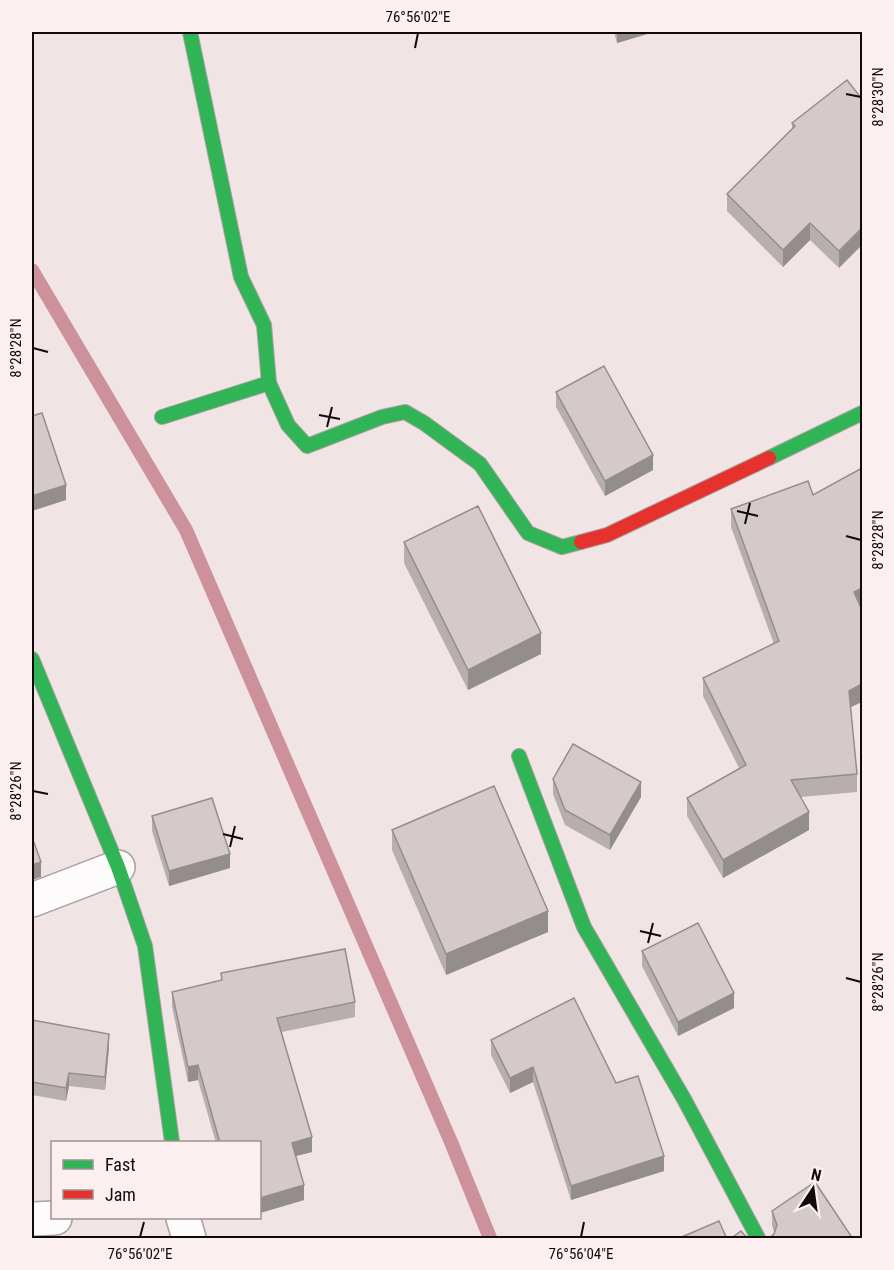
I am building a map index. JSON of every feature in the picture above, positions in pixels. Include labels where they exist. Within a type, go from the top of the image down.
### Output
[{"type":"street","points":[[190,32],[241,277],[264,325],[269,382],[288,425],[307,446],[382,417],[405,412],[480,464],[528,533],[562,547],[607,535],[862,413]]},
{"type":"street","points":[[162,417],[269,382]]},
{"type":"street","points":[[32,659],[118,867],[145,946],[172,1141]]},
{"type":"street","points":[[519,756],[584,927],[684,1099],[758,1239]]},
{"type":"street","points":[[32,900],[118,867]]},
{"type":"street","points":[[32,1219],[51,1218]]},
{"type":"street","points":[[183,1219],[189,1239]]},
{"type":"building","points":[[847,80],[862,99],[862,228],[839,251],[810,223],[783,250],[727,194],[795,126],[792,123]]},
{"type":"building","points":[[604,366],[653,455],[605,481],[556,392]]},
{"type":"building","points":[[42,413],[66,485],[32,496],[32,416]]},
{"type":"building","points":[[862,468],[862,588],[854,592],[862,610],[862,684],[849,691],[857,774],[791,780],[809,812],[723,860],[687,798],[746,765],[703,678],[779,641],[731,509],[808,481],[813,495]]},
{"type":"building","points":[[478,506],[541,633],[468,670],[404,542]]},
{"type":"building","points":[[573,744],[641,782],[610,835],[565,810],[553,779]]},
{"type":"building","points":[[494,786],[548,911],[446,954],[392,830]]},
{"type":"building","points":[[212,798],[230,854],[169,871],[152,816]]},
{"type":"building","points":[[32,837],[41,862],[32,865]]},
{"type":"building","points":[[698,923],[734,993],[678,1022],[642,951]]},
{"type":"building","points":[[345,949],[355,1002],[277,1018],[312,1137],[292,1143],[304,1185],[261,1198],[261,1141],[219,1141],[198,1065],[188,1067],[172,992],[222,980],[221,973]]},
{"type":"building","points":[[574,998],[616,1083],[638,1076],[664,1156],[571,1186],[533,1067],[510,1078],[491,1040]]},
{"type":"building","points":[[32,1020],[109,1034],[105,1077],[69,1073],[66,1088],[32,1082]]},
{"type":"building","points":[[815,1182],[853,1239],[768,1239],[774,1234],[777,1225],[772,1211]]},
{"type":"building","points":[[719,1221],[727,1239],[677,1239]]},
{"type":"building","points":[[741,1231],[748,1239],[730,1239]]},
{"type":"waterway","points":[[32,270],[186,530],[451,1142],[490,1238]]},
{"type":"traffic: fast","points":[[190,32],[241,277],[264,325],[269,383]]},
{"type":"traffic: fast","points":[[162,417],[269,383],[288,425],[307,446],[382,417],[405,412],[480,464],[528,533],[562,547],[581,542]]},
{"type":"traffic: fast","points":[[769,458],[862,413]]},
{"type":"traffic: fast","points":[[32,659],[118,867],[145,946],[172,1141]]},
{"type":"traffic: fast","points":[[519,756],[584,927],[684,1099],[758,1238]]},
{"type":"traffic: jam","points":[[581,542],[607,535],[769,458]]}]
